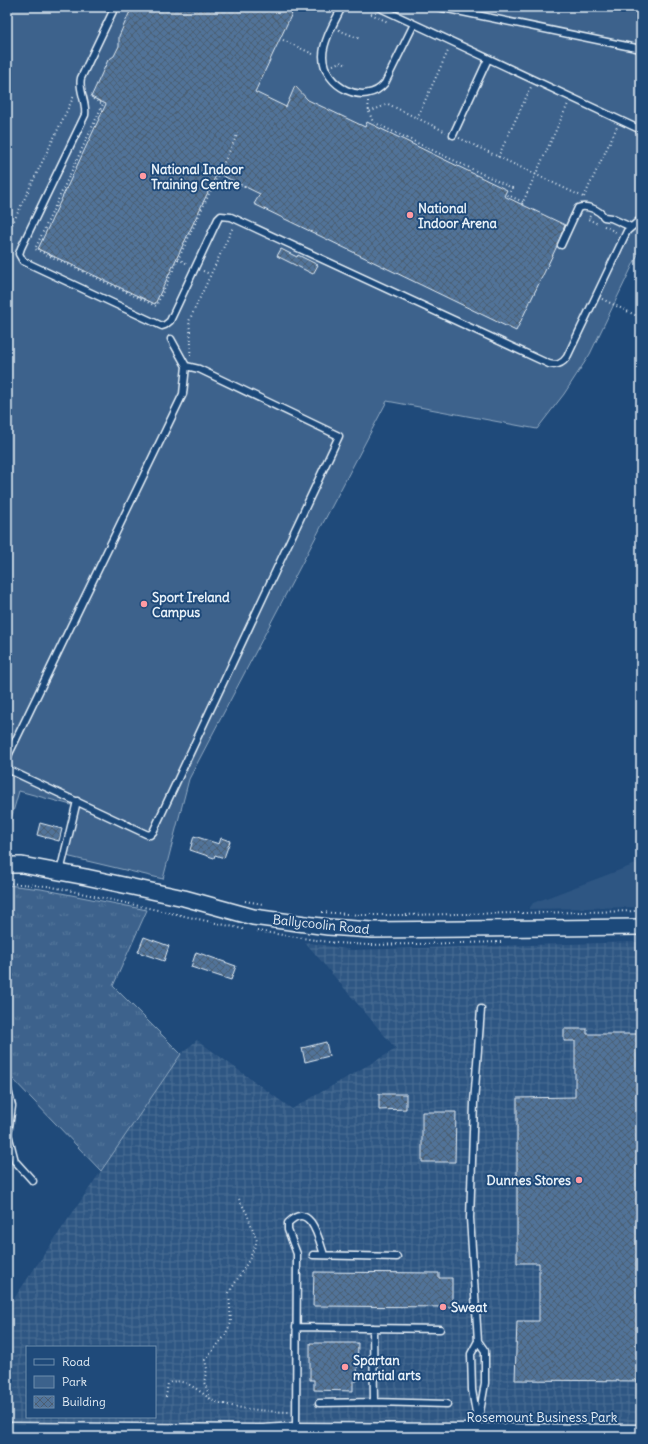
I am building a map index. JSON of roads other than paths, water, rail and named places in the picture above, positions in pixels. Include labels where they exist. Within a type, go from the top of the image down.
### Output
[{"type":"street","name":"Ballycoolin Road","points":[[7,865],[22,865],[60,872],[184,898],[253,917],[328,927],[372,930],[641,927]]},
{"type":"street","name":"Rosemount Business Park","points":[[7,1429],[55,1433],[263,1434],[296,1429],[442,1434],[479,1427],[641,1431]]},
{"type":"lane","points":[[115,7],[81,78],[80,85],[85,107],[85,115],[19,254],[23,261],[162,326],[170,321],[218,219],[221,216],[226,216],[237,219],[549,364],[557,365],[567,357],[624,236],[627,231],[641,219]]},
{"type":"lane","points":[[342,7],[326,43],[323,56],[325,68],[330,77],[340,87],[353,93],[368,94],[378,90],[385,83],[414,24]]},
{"type":"lane","points":[[378,7],[641,130]]},
{"type":"lane","points":[[438,7],[641,49]]},
{"type":"lane","points":[[453,135],[488,59]]},
{"type":"lane","points":[[561,245],[578,208],[586,206],[601,213],[604,217],[611,218],[631,227]]},
{"type":"lane","points":[[7,758],[183,394],[186,366],[170,339]]},
{"type":"lane","points":[[7,769],[146,834],[150,835],[153,832],[339,436],[199,369],[186,366]]},
{"type":"lane","points":[[60,872],[77,801]]},
{"type":"lane","points":[[479,1427],[485,1377],[484,1351],[478,1341],[470,1218],[474,1103],[481,1009]]},
{"type":"lane","points":[[7,1086],[12,1106],[8,1134],[15,1161],[33,1181]]},
{"type":"lane","points":[[296,1429],[297,1254],[288,1230],[288,1223],[293,1218],[300,1216],[307,1218],[314,1226],[324,1254]]},
{"type":"lane","points":[[313,1255],[324,1254],[397,1257]]},
{"type":"lane","points":[[296,1327],[440,1329]]},
{"type":"lane","points":[[373,1328],[374,1402]]},
{"type":"lane","points":[[478,1341],[471,1354],[472,1390],[479,1427]]},
{"type":"lane","points":[[319,1404],[374,1402],[447,1404]]},
{"type":"place","name":"National Indoor Training Centre","points":[[143,176]]},
{"type":"place","name":"National Indoor Arena","points":[[410,215]]},
{"type":"place","name":"Sport Ireland Campus","points":[[144,604]]},
{"type":"place","name":"Dunnes Stores","points":[[579,1180]]},
{"type":"place","name":"Sweat","points":[[443,1307]]},
{"type":"place","name":"Spartan martial arts","points":[[345,1367]]}]
